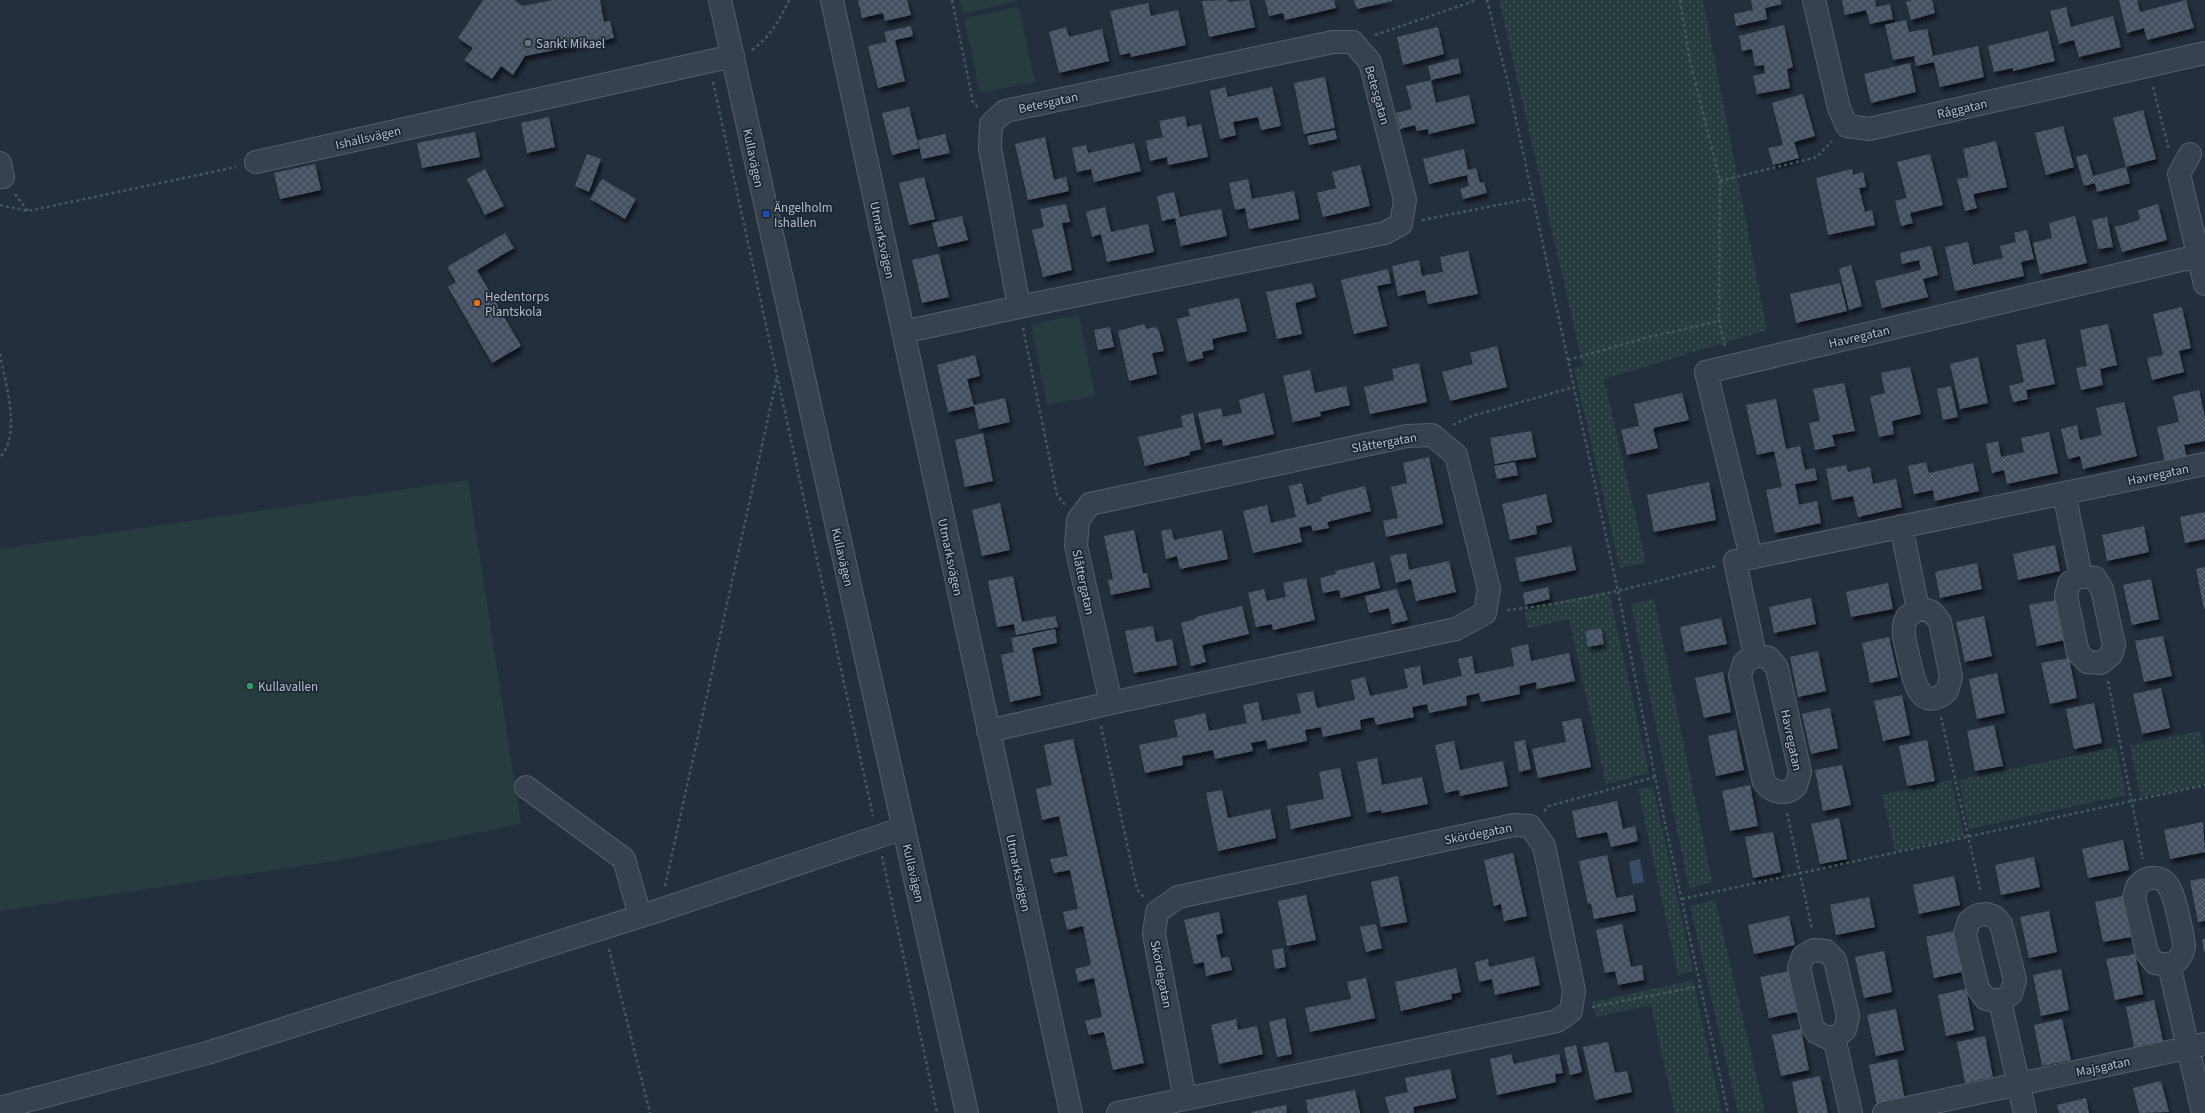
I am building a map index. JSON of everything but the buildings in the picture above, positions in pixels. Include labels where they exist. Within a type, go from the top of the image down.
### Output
[{"type":"street","name":"Kullavägen","points":[[720,0],[967,1113]]},
{"type":"street","name":"Utmarksvägen","points":[[832,0],[1071,1113]]},
{"type":"street","points":[[1814,0],[1839,108],[1847,126]]},
{"type":"street","name":"Betesgatan","points":[[991,124],[1005,111],[1333,42],[1353,42],[1370,62],[1406,200],[1401,224]]},
{"type":"street","name":"Råggatan","points":[[1847,126],[1869,129],[2205,53]]},
{"type":"street","name":"Ishallsvägen","points":[[256,162],[708,60],[733,56]]},
{"type":"street","points":[[991,124],[990,148],[1019,307]]},
{"type":"street","points":[[2187,159],[2179,172],[2205,284]]},
{"type":"street","points":[[0,163],[2,177],[0,177]]},
{"type":"street","points":[[903,332],[1385,233],[1401,224]]},
{"type":"street","name":"Havregatan","points":[[1781,792],[1794,788],[1798,782],[1800,772],[1777,668],[1769,658],[1755,655],[1743,559],[1706,372],[2198,256]]},
{"type":"street","name":"Slåttergatan","points":[[1104,704],[1076,546],[1078,520],[1090,504],[1407,436],[1432,435],[1456,455],[1489,589],[1485,613]]},
{"type":"street","name":"Havregatan","points":[[1743,559],[2205,464]]},
{"type":"street","points":[[2064,493],[2081,576]]},
{"type":"street","points":[[1901,526],[1918,609]]},
{"type":"street","points":[[2081,576],[2095,578],[2102,589],[2114,645],[2111,655],[2103,662],[2095,664],[2087,662],[2081,657],[2076,649],[2066,592],[2072,581],[2081,576]]},
{"type":"street","points":[[1918,609],[1928,610],[1938,618],[1951,677],[1947,691],[1936,697],[1924,696],[1915,687],[1903,629],[1907,617],[1918,609]]},
{"type":"street","points":[[988,731],[1104,704],[1456,629],[1485,613]]},
{"type":"street","points":[[1755,655],[1744,662],[1740,676],[1764,782],[1770,789],[1781,792]]},
{"type":"street","points":[[526,787],[624,859],[650,913]]},
{"type":"street","name":"Skördegatan","points":[[1185,1098],[1154,934],[1157,912],[1178,897],[1514,825],[1530,826],[1544,846],[1574,991],[1571,1011]]},
{"type":"street","points":[[0,1108],[207,1053],[604,928],[904,828]]},
{"type":"street","points":[[2147,879],[2161,879],[2168,884],[2172,892],[2184,946],[2178,960],[2169,965],[2155,963],[2147,953],[2134,897],[2137,886],[2147,879]]},
{"type":"street","points":[[1980,914],[1992,915],[2001,924],[2013,973],[2014,990],[2008,998],[2000,1002],[1989,1001],[1980,993],[1965,933],[1967,925],[1972,918],[1980,914]]},
{"type":"street","points":[[1814,950],[1826,951],[1835,960],[1848,1016],[1845,1030],[1834,1037],[1823,1036],[1814,1028],[1800,970],[1802,958],[1814,950]]},
{"type":"street","points":[[2169,965],[2196,1046],[2203,1113]]},
{"type":"street","points":[[2000,1002],[2025,1113]]},
{"type":"street","points":[[1118,1113],[1557,1021],[1571,1011]]},
{"type":"street","points":[[1834,1037],[1851,1113]]},
{"type":"street","name":"Majsgatan","points":[[1884,1113],[2196,1046]]},
{"type":"path","points":[[733,56],[747,54],[764,41],[781,18],[789,0]]},
{"type":"path","points":[[952,0],[972,102],[991,124]]},
{"type":"path","points":[[1353,42],[1476,0]]},
{"type":"path","points":[[1487,0],[1508,84],[1574,386],[1728,1113]]},
{"type":"path","points":[[1680,0],[1690,61],[1720,181],[1720,321],[1730,366]]},
{"type":"path","points":[[708,60],[878,836],[937,1113]]},
{"type":"path","points":[[2148,65],[2168,148],[2172,156],[2187,159]]},
{"type":"path","points":[[1720,181],[1817,157],[1847,126]]},
{"type":"path","points":[[0,204],[28,211],[256,162]]},
{"type":"path","points":[[1401,224],[1533,198]]},
{"type":"path","points":[[1019,307],[1057,495],[1078,520]]},
{"type":"path","points":[[1568,360],[1649,337],[1720,321]]},
{"type":"path","points":[[0,354],[12,425],[10,439],[5,452],[0,458]]},
{"type":"path","points":[[650,913],[777,376]]},
{"type":"path","points":[[1432,435],[1469,417],[1574,386]]},
{"type":"path","points":[[1485,613],[1533,608],[1618,591],[1743,559]]},
{"type":"path","points":[[2103,662],[2147,879]]},
{"type":"path","points":[[1936,697],[1981,892],[1980,914]]},
{"type":"path","points":[[1104,704],[1137,889],[1157,912]]},
{"type":"path","points":[[1530,826],[1549,806],[1656,777]]},
{"type":"path","points":[[1682,899],[2205,785]]},
{"type":"path","points":[[1781,792],[1810,916],[1814,950]]},
{"type":"path","points":[[604,928],[650,1113]]},
{"type":"path","points":[[1571,1011],[1701,986]]},
{"type":"green space","points":[[960,0],[1018,0],[1018,1],[963,14]]},
{"type":"green space","points":[[1499,0],[1703,0],[1767,330],[1604,379],[1646,562],[1620,568],[1574,368],[1583,366]]},
{"type":"green space","points":[[1019,7],[1035,82],[980,93],[964,18]]},
{"type":"green space","points":[[1079,315],[1095,396],[1047,405],[1031,324]]},
{"type":"green space","name":"Kullavallen","points":[[468,480],[521,824],[342,860],[0,911],[0,549]]},
{"type":"green space","points":[[1601,593],[1610,596],[1649,773],[1606,784],[1569,619],[1528,628],[1524,609]]},
{"type":"green space","points":[[1654,599],[1712,882],[1689,888],[1631,604]]},
{"type":"green space","points":[[2200,731],[2205,753],[2205,784],[2140,797],[2130,745]]},
{"type":"green space","points":[[2116,747],[2126,795],[1969,829],[1959,780]]},
{"type":"green space","points":[[1951,780],[1964,836],[1895,851],[1882,795]]},
{"type":"green space","points":[[1653,786],[1693,971],[1678,975],[1638,789]]},
{"type":"green space","points":[[1715,900],[1765,1113],[1738,1113],[1690,906]]},
{"type":"green space","points":[[1693,980],[1722,1113],[1675,1113],[1651,1005],[1596,1017],[1593,1002]]},
{"type":"water","points":[[1640,859],[1644,882],[1633,884],[1629,862]]},
{"type":"place","name":"Sankt Mikael","points":[[528,43]]},
{"type":"place","name":"Ängelholm Ishallen","points":[[766,214]]},
{"type":"place","name":"Hedentorps Plantskola","points":[[477,303]]},
{"type":"place","name":"Kullavallen","points":[[250,686]]}]
